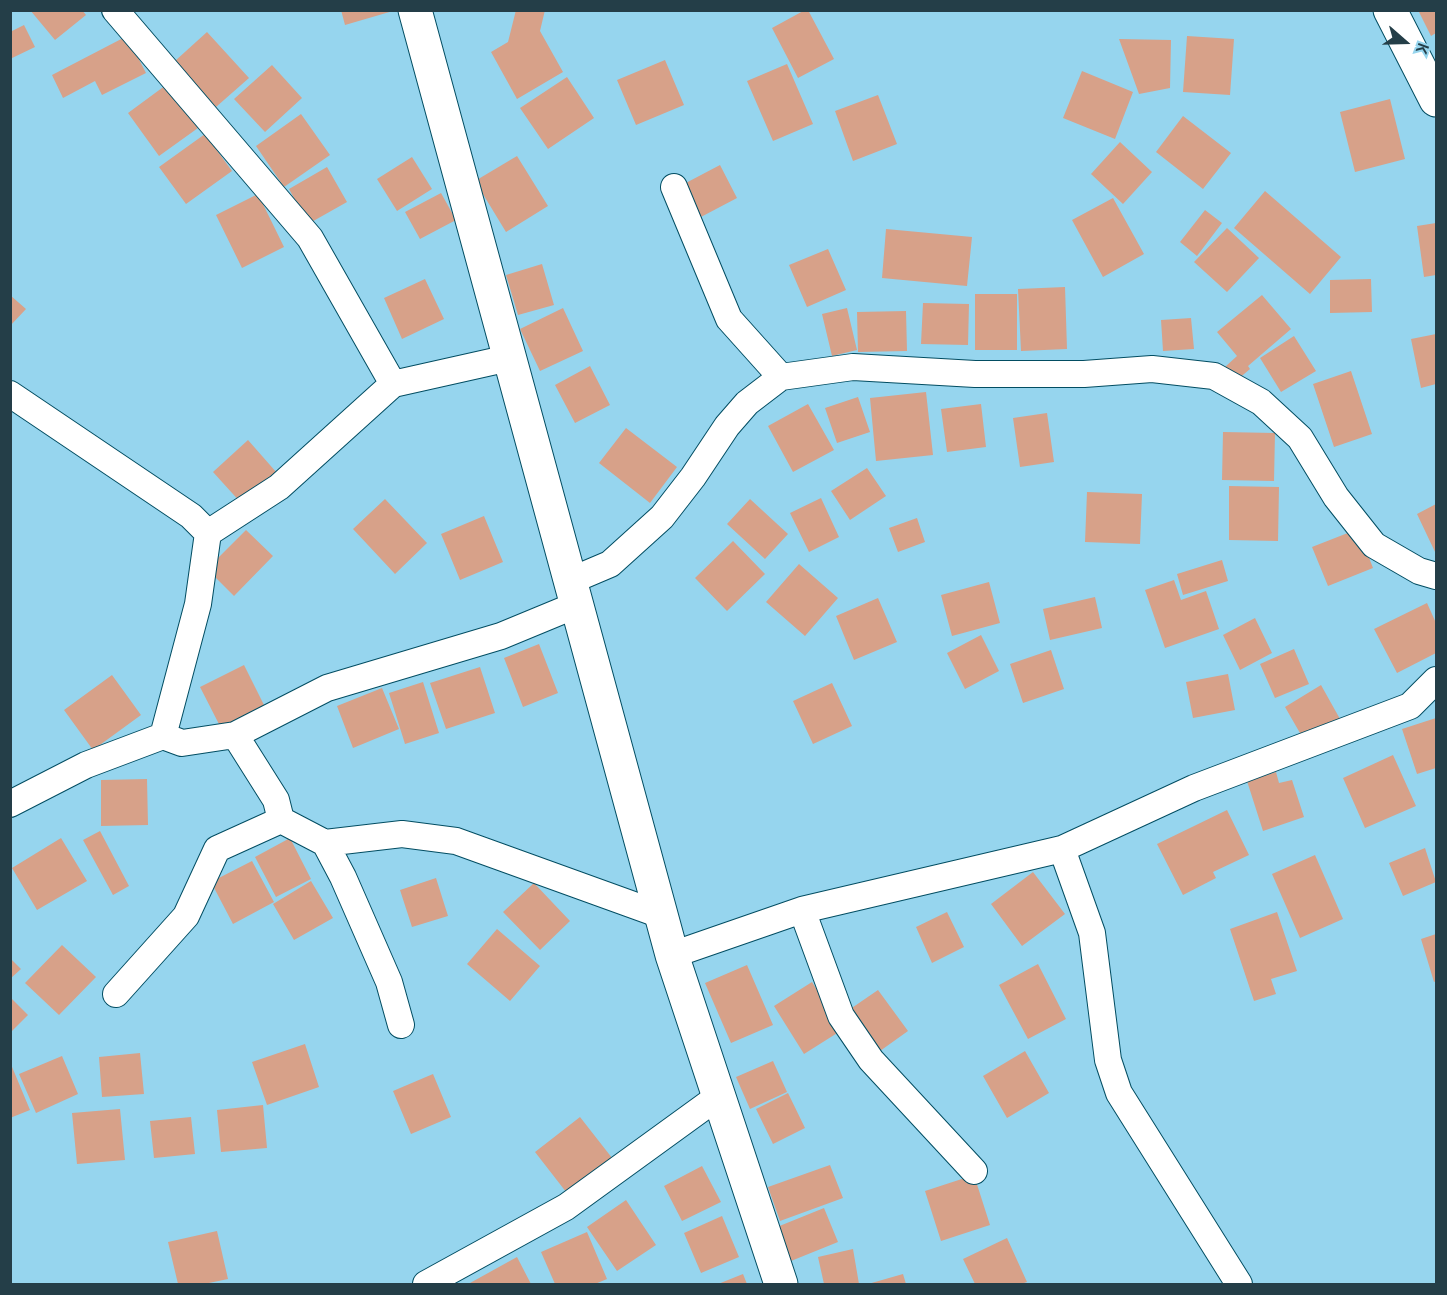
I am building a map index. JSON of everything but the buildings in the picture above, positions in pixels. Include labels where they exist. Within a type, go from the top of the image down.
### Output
[{"type":"street","points":[[115,10],[310,238],[393,384]]},
{"type":"street","points":[[415,10],[672,955],[781,1284]]},
{"type":"street","points":[[1390,10],[1437,100]]},
{"type":"street","points":[[674,187],[729,319],[781,376]]},
{"type":"street","points":[[163,736],[198,604],[208,533],[279,487],[393,384],[509,358]]},
{"type":"street","points":[[10,804],[86,765],[163,736],[182,743],[236,735],[327,688],[501,636],[573,593],[610,564],[662,517],[693,477],[727,426],[747,403],[781,376],[853,367],[975,374],[1084,374],[1152,369],[1214,376],[1261,402],[1300,438],[1336,497],[1374,545],[1419,572],[1437,576]]},
{"type":"street","points":[[10,394],[191,516],[208,533]]},
{"type":"street","points":[[672,955],[802,910],[1062,849],[1194,788],[1410,706],[1437,680]]},
{"type":"street","points":[[236,735],[276,801],[281,820],[325,843],[402,834],[456,841],[661,915]]},
{"type":"street","points":[[116,994],[186,916],[218,849],[281,820]]},
{"type":"street","points":[[325,843],[389,982],[400,1025]]},
{"type":"street","points":[[1062,849],[1092,933],[1108,1060],[1119,1094],[1239,1284]]},
{"type":"street","points":[[802,910],[841,1016],[871,1060],[974,1171]]},
{"type":"street","points":[[426,1284],[566,1207],[719,1096]]}]
